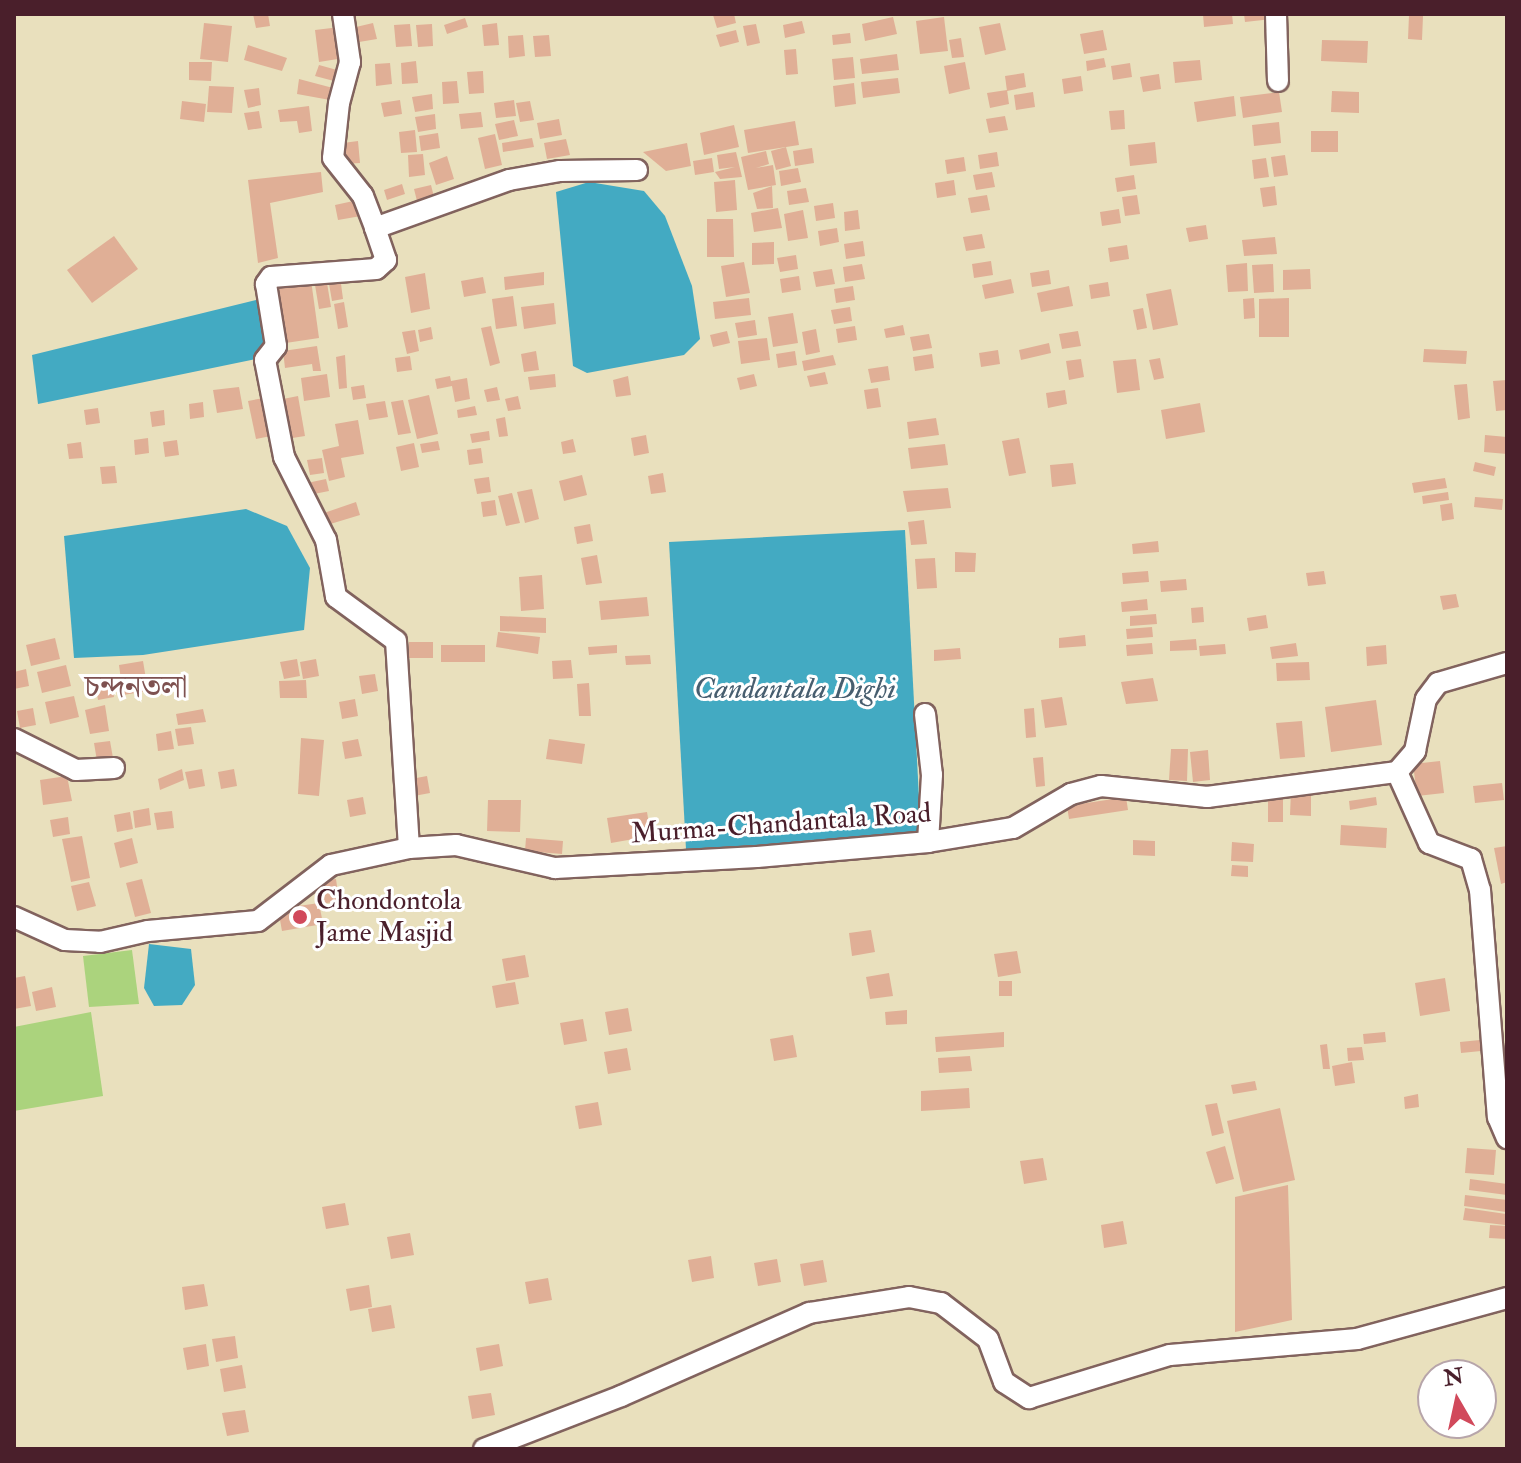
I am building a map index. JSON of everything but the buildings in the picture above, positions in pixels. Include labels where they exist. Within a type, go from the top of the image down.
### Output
[{"type":"street","points":[[343,14],[350,62],[339,103],[333,158],[363,196],[386,260],[376,269],[271,277],[266,284],[276,346],[265,360],[284,457],[326,540],[336,597],[396,641],[409,848]]},
{"type":"street","points":[[1276,14],[1278,81]]},
{"type":"street","points":[[375,228],[509,180],[560,171],[637,170]]},
{"type":"street","points":[[1507,663],[1438,683],[1426,699],[1415,751],[1397,772],[1429,843],[1471,859],[1480,890],[1498,1117],[1507,1138]]},
{"type":"street","points":[[925,714],[932,775],[928,842]]},
{"type":"street","points":[[14,739],[76,770],[114,768]]},
{"type":"street","name":"Murma-Chandantala Road","points":[[14,917],[65,940],[100,942],[148,931],[258,921],[288,892],[331,865],[409,848],[456,845],[555,868],[928,842],[1013,828],[1071,794],[1101,786],[1207,797],[1397,772]]},
{"type":"street","points":[[484,1449],[809,1313],[909,1297],[941,1303],[988,1339],[1004,1382],[1029,1398],[1170,1355],[1357,1339],[1507,1298]]},
{"type":"green space","points":[[132,950],[139,1004],[89,1007],[83,956]]},
{"type":"green space","points":[[91,1012],[103,1096],[14,1111],[14,1027]]},
{"type":"water","points":[[589,182],[644,191],[665,216],[692,286],[700,339],[684,355],[587,373],[573,366],[556,192]]},
{"type":"water","points":[[264,298],[270,345],[261,358],[38,404],[32,355]]},
{"type":"water","points":[[246,509],[287,526],[310,568],[304,630],[143,655],[74,658],[64,536]]},
{"type":"water","name":"Candantala Dighi","points":[[905,530],[921,836],[686,849],[669,542]]},
{"type":"water","points":[[149,944],[191,949],[195,985],[182,1005],[154,1006],[144,988]]},
{"type":"place","name":"Chondontola Jame Masjid","points":[[300,917]]},
{"type":"district","name":"চন্দনতলা","points":[[136,687]]}]
